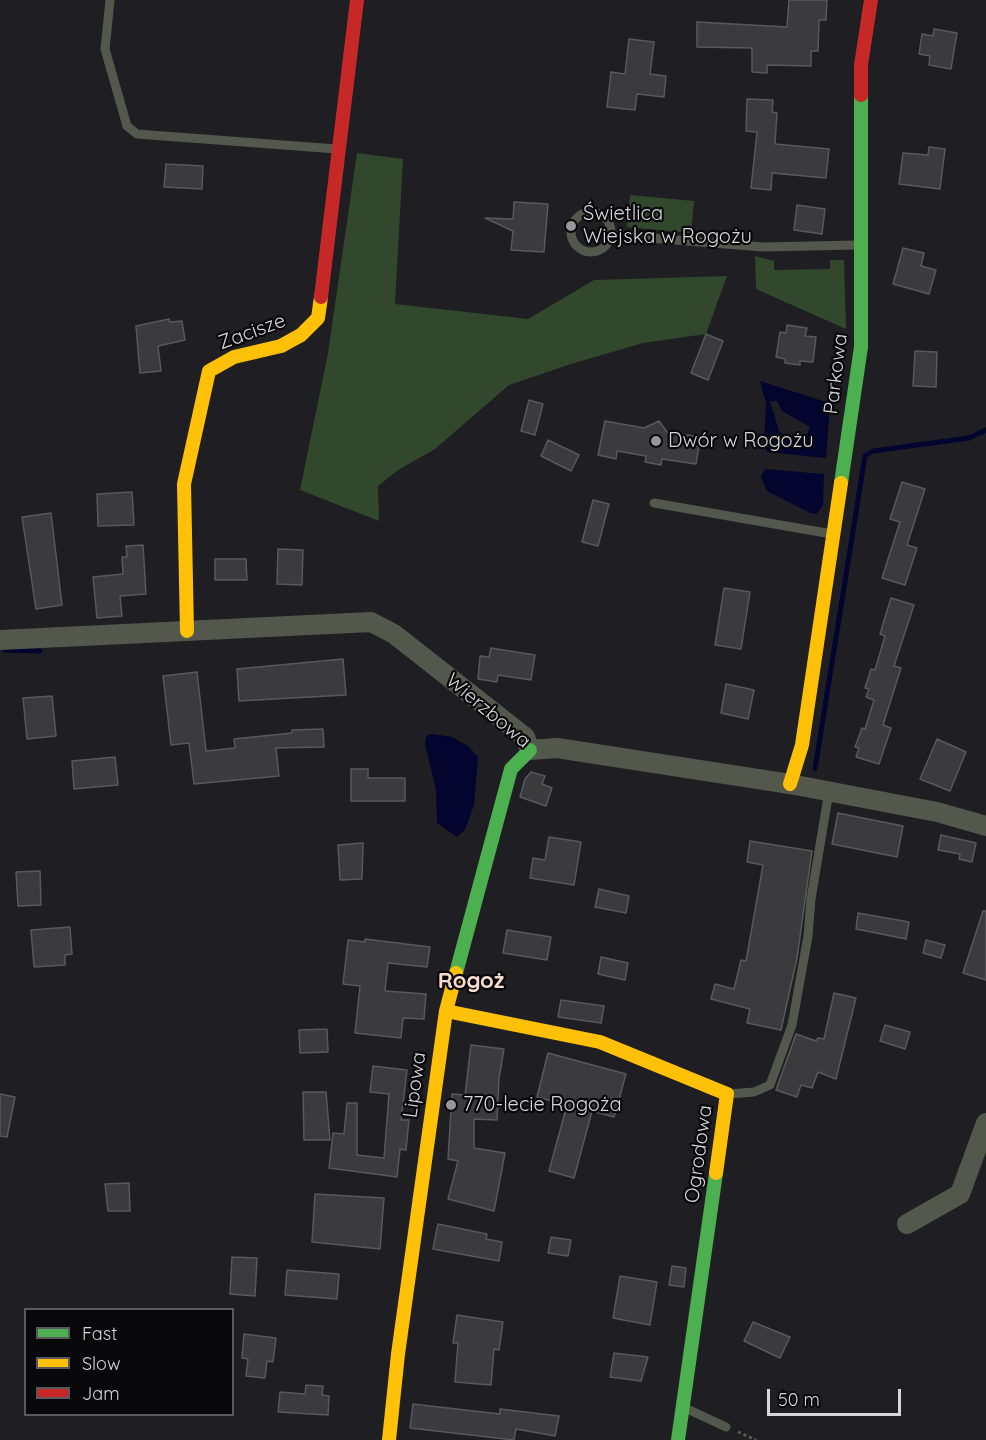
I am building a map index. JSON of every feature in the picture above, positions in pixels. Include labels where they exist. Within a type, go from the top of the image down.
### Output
[{"type":"street","name":"Zacisze","points":[[187,631],[184,484],[209,370],[234,357],[281,346],[301,335],[318,318],[357,0]]},
{"type":"street","name":"Parkowa","points":[[790,784],[802,745],[861,347],[863,245],[861,65],[871,0]]},
{"type":"street","name":"Wierzbowa","points":[[0,640],[371,622],[394,634],[525,737],[530,750],[557,748],[790,784],[937,812],[986,826]]},
{"type":"street","name":"Lipowa","points":[[389,1440],[398,1354],[446,1011],[511,769],[530,750]]},
{"type":"street","name":"Ogrodowa","points":[[446,1011],[600,1042],[727,1094],[678,1440]]},
{"type":"street","points":[[907,1224],[960,1194],[986,1123]]},
{"type":"lane","points":[[110,0],[105,50],[127,126],[138,134],[338,149]]},
{"type":"lane","points":[[591,212],[602,214],[610,223],[612,235],[607,246],[598,252],[586,252],[576,246],[571,236],[572,224],[580,215],[591,212]]},
{"type":"lane","points":[[612,235],[764,247],[863,245]]},
{"type":"lane","points":[[654,503],[835,534]]},
{"type":"lane","points":[[727,1094],[754,1092],[770,1085],[792,1025],[808,936],[811,899],[828,791]]},
{"type":"lane","points":[[682,1407],[726,1427]]},
{"type":"path","points":[[726,1427],[756,1440]]},
{"type":"green space","points":[[357,153],[403,159],[395,304],[528,319],[594,280],[727,276],[706,334],[643,343],[509,385],[435,449],[398,470],[378,486],[379,521],[300,490],[328,353]]},
{"type":"green space","points":[[630,195],[694,201],[691,233],[627,227]]},
{"type":"green space","points":[[755,256],[774,261],[774,270],[830,269],[830,260],[844,260],[846,329],[756,289]]},
{"type":"water","points":[[760,381],[826,402],[830,406],[826,458],[767,452],[764,442],[766,403]],"holes":[[[770,401],[777,401],[782,411],[810,427],[807,435],[798,440],[787,437],[779,431]]]},
{"type":"water","points":[[765,469],[824,474],[823,506],[816,514],[810,513],[767,491],[761,477]]},
{"type":"water","points":[[432,734],[452,737],[468,746],[478,757],[474,805],[465,830],[457,837],[437,823],[436,790],[425,744],[426,736]]},
{"type":"building","points":[[789,0],[827,0],[826,20],[819,20],[818,51],[811,51],[811,66],[767,65],[767,73],[752,72],[752,48],[697,47],[697,22],[787,27]]},
{"type":"building","points":[[934,29],[957,33],[951,69],[929,65],[930,56],[919,54],[922,34],[933,36]]},
{"type":"building","points":[[629,39],[654,42],[650,74],[666,76],[664,97],[637,94],[635,110],[607,107],[611,72],[625,74]]},
{"type":"building","points":[[747,99],[773,100],[772,112],[777,113],[775,144],[829,149],[826,178],[772,173],[771,190],[751,188],[757,132],[746,131]]},
{"type":"building","points":[[929,147],[945,149],[940,189],[899,184],[903,153],[928,155]]},
{"type":"building","points":[[166,164],[203,166],[202,189],[164,187]]},
{"type":"building","points":[[514,202],[548,204],[544,252],[511,250],[513,231],[485,218],[513,219]]},
{"type":"building","points":[[797,205],[825,209],[822,234],[794,230]]},
{"type":"building","points":[[903,248],[924,253],[921,266],[936,270],[929,294],[893,284]]},
{"type":"building","points":[[169,319],[170,322],[182,321],[185,340],[158,346],[161,371],[140,373],[136,326]]},
{"type":"building","points":[[787,325],[807,328],[805,336],[816,337],[813,362],[800,361],[800,365],[785,363],[785,359],[776,357],[780,332],[786,333]]},
{"type":"building","points":[[706,334],[723,341],[708,380],[691,373]]},
{"type":"building","points":[[915,351],[937,352],[936,387],[913,386]]},
{"type":"building","points":[[529,400],[543,404],[535,435],[521,431]]},
{"type":"building","name":"Dwór w Rogożu","points":[[605,421],[644,428],[659,421],[667,432],[694,436],[693,446],[699,446],[696,464],[662,459],[661,465],[645,462],[646,456],[617,451],[616,459],[598,455]]},
{"type":"building","points":[[548,440],[579,455],[571,471],[541,456]]},
{"type":"building","points":[[902,482],[925,489],[907,545],[917,548],[905,585],[882,578],[900,522],[890,519]]},
{"type":"building","points":[[132,492],[134,525],[98,526],[97,494]]},
{"type":"building","points":[[593,500],[609,504],[598,546],[582,542]]},
{"type":"building","points":[[51,513],[62,605],[36,609],[22,517]]},
{"type":"building","points":[[143,545],[146,594],[120,596],[122,616],[97,618],[93,577],[123,574],[122,557],[127,557],[126,546]]},
{"type":"building","points":[[278,549],[303,550],[302,585],[277,584]]},
{"type":"building","points":[[215,559],[246,559],[247,580],[215,580]]},
{"type":"building","points":[[724,588],[750,592],[741,649],[715,645]]},
{"type":"building","points":[[891,598],[914,605],[894,666],[901,668],[883,725],[891,728],[879,764],[856,757],[859,748],[855,747],[862,728],[865,729],[874,700],[866,697],[869,689],[865,688],[871,669],[875,670],[885,636],[880,634]]},
{"type":"building","points":[[491,648],[535,655],[531,680],[498,675],[497,682],[478,679],[480,656],[489,657]]},
{"type":"building","points":[[343,659],[346,695],[239,701],[237,669]]},
{"type":"building","points":[[197,672],[206,751],[235,748],[234,739],[292,733],[292,730],[323,729],[324,747],[276,748],[279,776],[194,784],[189,743],[171,745],[163,676]]},
{"type":"building","points":[[726,684],[754,690],[748,719],[721,713]]},
{"type":"building","points":[[52,696],[56,736],[27,739],[23,698]]},
{"type":"building","points":[[937,739],[966,752],[950,791],[920,779]]},
{"type":"building","points":[[115,757],[118,785],[74,789],[72,761]]},
{"type":"building","points":[[351,769],[368,769],[368,778],[405,778],[405,801],[351,801]]},
{"type":"building","points":[[531,772],[545,776],[542,784],[552,788],[546,806],[520,797],[525,779]]},
{"type":"building","points":[[838,813],[903,826],[897,857],[832,844]]},
{"type":"building","points":[[941,835],[976,843],[972,862],[959,859],[960,854],[938,850]]},
{"type":"building","points":[[549,837],[581,842],[574,885],[530,878],[533,858],[545,860]]},
{"type":"building","points":[[750,841],[812,851],[797,958],[781,1030],[747,1023],[750,1009],[711,999],[715,984],[734,989],[741,960],[746,961],[763,865],[747,862]]},
{"type":"building","points":[[363,843],[362,879],[340,880],[338,845]]},
{"type":"building","points":[[40,871],[41,905],[18,906],[16,872]]},
{"type":"building","points":[[599,889],[629,896],[626,913],[595,907]]},
{"type":"building","points":[[983,911],[986,911],[986,980],[963,973]]},
{"type":"building","points":[[858,913],[909,922],[906,939],[856,929]]},
{"type":"building","points":[[70,927],[72,954],[65,955],[65,965],[34,967],[31,930]]},
{"type":"building","points":[[507,930],[551,937],[547,960],[503,953]]},
{"type":"building","points":[[365,939],[430,947],[427,967],[388,963],[385,991],[426,994],[424,1019],[403,1018],[401,1038],[355,1033],[360,986],[343,984],[348,940],[365,942]]},
{"type":"building","points":[[926,940],[945,945],[941,958],[923,953]]},
{"type":"building","points":[[601,957],[628,963],[625,980],[598,974]]},
{"type":"building","points":[[834,993],[856,998],[836,1079],[818,1072],[812,1088],[801,1085],[797,1097],[776,1090],[796,1034],[816,1041],[818,1038],[824,1039]]},
{"type":"building","points":[[561,1000],[604,1006],[601,1023],[558,1017]]},
{"type":"building","points":[[885,1025],[910,1032],[905,1049],[880,1041]]},
{"type":"building","points":[[327,1029],[328,1052],[300,1053],[299,1030]]},
{"type":"building","points":[[471,1045],[504,1049],[499,1078],[497,1120],[474,1119],[474,1148],[505,1153],[494,1211],[448,1199],[458,1161],[448,1159],[452,1094],[465,1095]]},
{"type":"building","points":[[548,1053],[626,1074],[614,1117],[592,1111],[574,1178],[549,1171],[567,1105],[537,1097]]},
{"type":"building","points":[[373,1066],[407,1070],[401,1120],[409,1120],[406,1150],[400,1149],[397,1177],[329,1168],[333,1133],[344,1134],[347,1103],[357,1103],[357,1155],[384,1158],[389,1094],[370,1092]]},
{"type":"building","points":[[303,1092],[326,1092],[330,1140],[304,1140]]},
{"type":"building","points":[[0,1094],[15,1097],[7,1137],[0,1136]]},
{"type":"building","points":[[129,1183],[130,1211],[108,1211],[105,1184]]},
{"type":"building","points":[[315,1194],[384,1198],[380,1249],[312,1242]]},
{"type":"building","points":[[438,1224],[487,1234],[486,1239],[502,1242],[499,1261],[433,1249]]},
{"type":"building","points":[[551,1237],[571,1240],[568,1256],[548,1253]]},
{"type":"building","points":[[232,1257],[257,1258],[255,1296],[230,1294]]},
{"type":"building","points":[[672,1266],[686,1268],[684,1287],[669,1285]]},
{"type":"building","points":[[287,1270],[339,1274],[337,1299],[285,1295]]},
{"type":"building","points":[[620,1276],[657,1282],[650,1325],[613,1318]]},
{"type":"building","points":[[457,1315],[503,1322],[499,1350],[494,1349],[491,1385],[455,1382],[458,1343],[453,1343]]},
{"type":"building","points":[[753,1322],[790,1337],[780,1358],[744,1341]]},
{"type":"building","points":[[244,1334],[276,1338],[273,1362],[267,1361],[265,1378],[246,1376],[248,1359],[242,1358]]},
{"type":"building","points":[[614,1353],[648,1357],[641,1381],[610,1377]]},
{"type":"building","points":[[306,1385],[323,1386],[322,1395],[329,1396],[328,1415],[278,1412],[280,1392],[305,1394]]},
{"type":"building","points":[[413,1404],[500,1414],[500,1409],[559,1416],[555,1436],[516,1429],[514,1440],[410,1428]]},
{"type":"waterway","points":[[815,769],[865,456],[873,451],[969,438],[986,430]]},
{"type":"waterway","points":[[5,650],[40,651]]},
{"type":"traffic: fast","points":[[841,483],[861,347],[861,95]]},
{"type":"traffic: fast","points":[[456,973],[511,769],[530,750]]},
{"type":"traffic: fast","points":[[678,1440],[716,1173]]},
{"type":"traffic: slow","points":[[187,631],[184,484],[209,371],[234,357],[281,346],[301,335],[318,318],[321,297]]},
{"type":"traffic: slow","points":[[790,784],[802,745],[841,483]]},
{"type":"traffic: slow","points":[[389,1440],[398,1354],[446,1011],[456,973]]},
{"type":"traffic: slow","points":[[446,1011],[600,1042],[727,1094],[716,1173]]},
{"type":"traffic: jam","points":[[321,297],[357,0]]},
{"type":"traffic: jam","points":[[861,95],[861,65],[871,0]]},
{"type":"place","name":"Świetlica Wiejska w Rogożu","points":[[571,226]]},
{"type":"place","name":"Dwór w Rogożu","points":[[656,441]]},
{"type":"place","name":"770-lecie Rogoża","points":[[451,1105]]},
{"type":"district","name":"Rogoż","points":[[471,981]]}]
